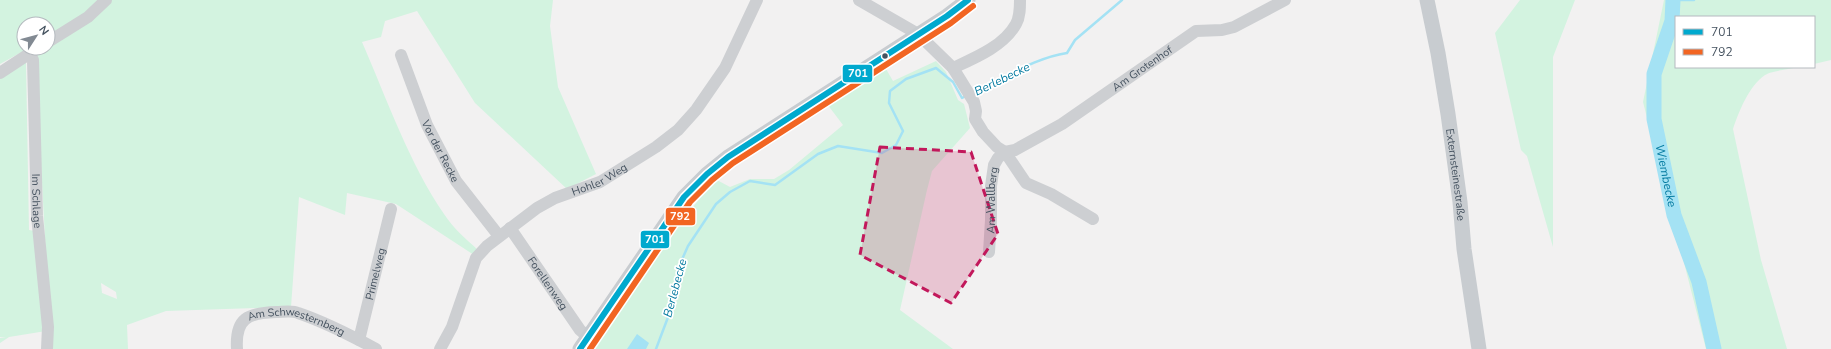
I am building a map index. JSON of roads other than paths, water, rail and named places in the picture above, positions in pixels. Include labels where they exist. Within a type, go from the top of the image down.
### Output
[{"type":"main road","points":[[584,343],[684,197],[707,174],[728,157],[968,0]]},
{"type":"main road","name":"Externsteinestraße","points":[[1427,0],[1438,53],[1448,114],[1460,202],[1464,249],[1479,349]]},
{"type":"street","points":[[56,37],[88,17],[106,0]]},
{"type":"street","name":"Hohler Weg","points":[[440,349],[452,327],[476,258],[486,246],[537,208],[555,198],[600,182],[656,147],[678,130],[696,110],[725,68],[757,0]]},
{"type":"street","points":[[860,0],[866,5],[918,34],[954,68],[974,102],[976,119],[983,132],[1005,152],[1026,183],[1051,194],[1093,219]]},
{"type":"street","points":[[954,68],[988,52],[1011,31],[1016,24],[1019,15],[1020,0]]},
{"type":"street","name":"Am Grotenhof","points":[[1005,152],[1015,150],[1062,124],[1196,31],[1222,30],[1234,26],[1285,0]]},
{"type":"street","name":"Vor der Recke","points":[[401,55],[427,125],[456,180],[499,236]]},
{"type":"street","points":[[0,73],[25,56]]},
{"type":"street","name":"Im Schlage","points":[[33,56],[37,216],[48,327],[47,349]]},
{"type":"street","name":"Am Wallberg","points":[[989,252],[991,186],[994,165],[998,158],[1005,152]]},
{"type":"street","name":"Primelweg","points":[[359,340],[391,209]]},
{"type":"street","name":"Forellenweg","points":[[510,228],[580,330],[584,343]]},
{"type":"street","name":"Am Schwesternberg","points":[[237,349],[237,337],[241,323],[259,312],[296,312],[376,349]]},
{"type":"water","points":[[637,334],[649,343],[646,349],[627,349]]},
{"type":"waterway","name":"Berlebecke","points":[[972,93],[1030,64],[1067,53],[1075,40],[1122,0]]},
{"type":"waterway","name":"Wiembecke","points":[[1673,0],[1672,21],[1654,74],[1654,119],[1674,215],[1699,282],[1714,349]]},
{"type":"waterway","points":[[1679,0],[1694,0]]},
{"type":"waterway","name":"Berlebecke","points":[[656,349],[673,304],[680,264],[688,246],[716,204],[730,192],[750,181],[775,185],[818,154],[838,146],[882,153],[896,145],[903,131],[889,103],[890,91],[906,79],[936,68],[953,82],[962,98],[966,96]]}]
